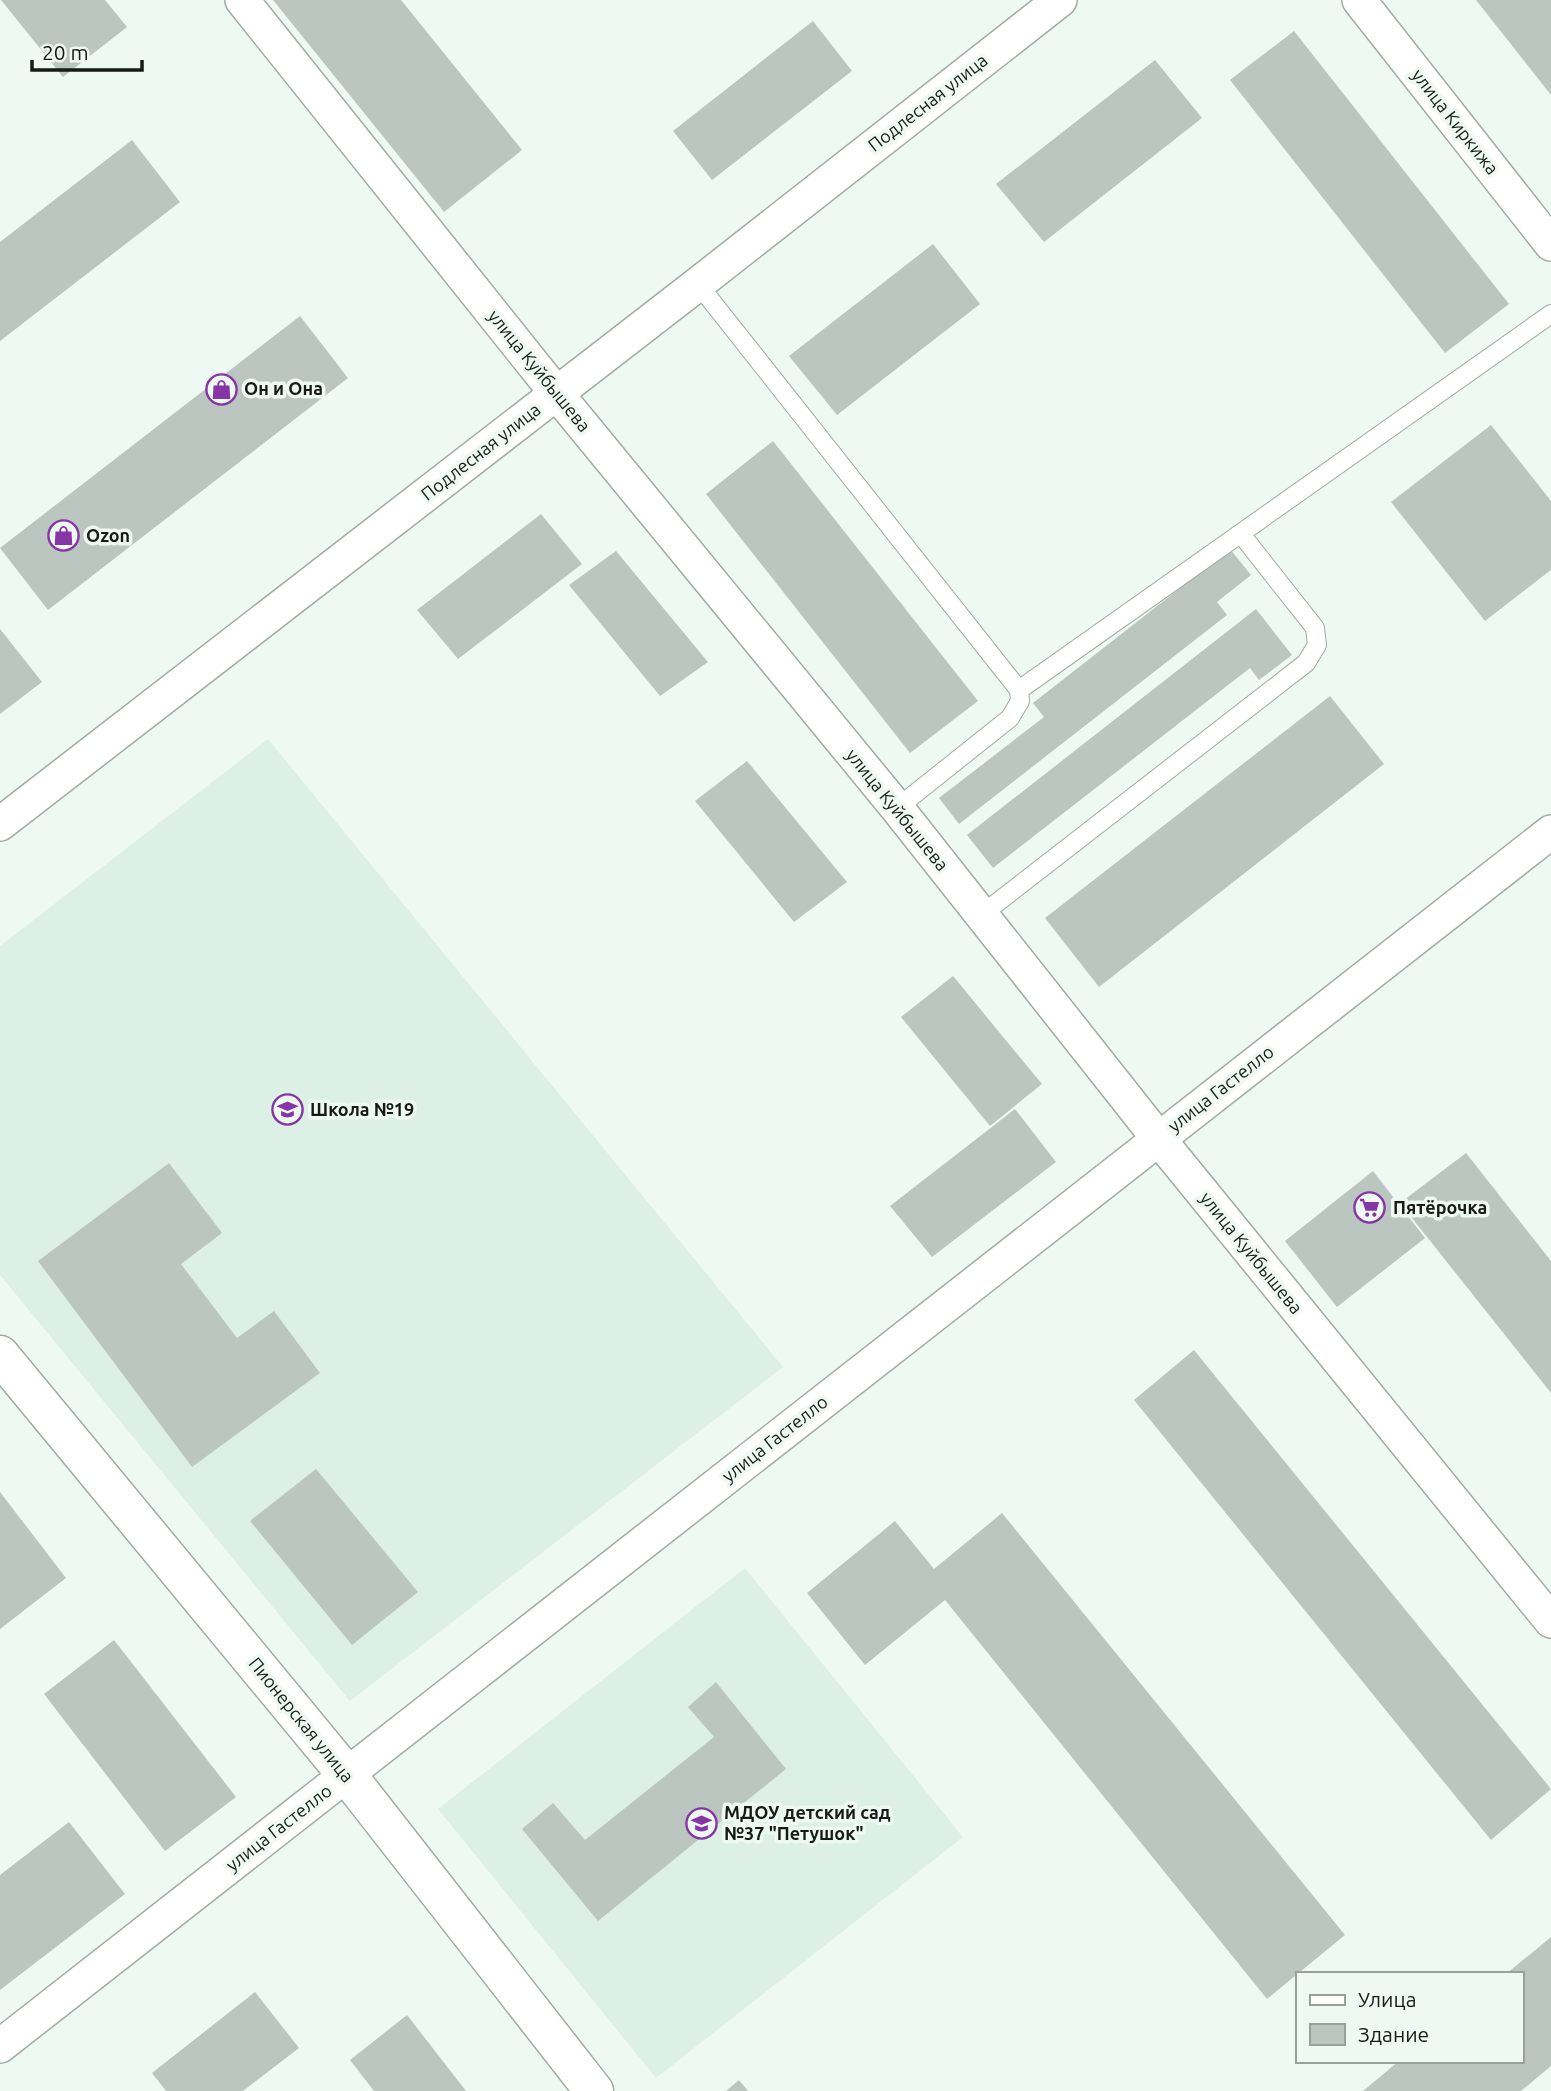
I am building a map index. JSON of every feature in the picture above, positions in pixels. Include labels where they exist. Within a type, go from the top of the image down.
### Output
[{"type":"street","name":"улица Куйбышева","points":[[242,0],[557,394],[897,808],[1158,1138],[1551,1621]]},
{"type":"street","name":"Подлесная улица","points":[[0,824],[557,394],[1060,0]]},
{"type":"street","name":"улица Киркижа","points":[[1359,0],[1551,244]]},
{"type":"street","name":"улица Гастелло","points":[[0,2046],[1551,832]]},
{"type":"street","name":"Пионерская улица","points":[[0,1355],[347,1775],[594,2091]]},
{"type":"lane","points":[[698,284],[1020,690],[1020,701],[1010,718],[897,808]]},
{"type":"lane","points":[[1020,690],[1551,314]]},
{"type":"lane","points":[[981,915],[1306,663],[1314,652],[1315,628],[1241,534]]},
{"type":"shaded area","name":"Школа №19","points":[[268,739],[783,1367],[350,1701],[0,1275],[0,946]]},
{"type":"shaded area","name":"МДОУ детский сад №37 \"Петушок\"","points":[[745,1568],[963,1837],[656,2078],[438,1809]]},
{"type":"building","points":[[1,0],[105,0],[127,27],[63,77]]},
{"type":"building","points":[[273,0],[401,0],[522,150],[444,212]]},
{"type":"building","points":[[1476,0],[1551,0],[1551,95]]},
{"type":"building","points":[[813,21],[852,71],[712,180],[673,131]]},
{"type":"building","points":[[1294,31],[1509,304],[1445,353],[1230,80]]},
{"type":"building","points":[[1155,60],[1202,118],[1044,242],[996,184]]},
{"type":"building","points":[[132,140],[180,202],[0,341],[0,242]]},
{"type":"building","points":[[933,244],[980,304],[837,415],[789,356]]},
{"type":"building","points":[[300,316],[348,378],[48,610],[0,548]]},
{"type":"building","points":[[1491,425],[1551,501],[1551,570],[1485,621],[1391,502]]},
{"type":"building","points":[[773,441],[978,701],[910,753],[706,494]]},
{"type":"building","points":[[541,514],[582,564],[458,659],[417,610]]},
{"type":"building","points":[[1230,549],[1251,575],[1217,602],[1227,615],[959,824],[939,798],[1044,717],[1033,703]]},
{"type":"building","points":[[616,551],[708,662],[660,696],[569,585]]},
{"type":"building","points":[[1256,609],[1292,655],[1259,680],[1250,668],[993,868],[967,835]]},
{"type":"building","points":[[0,629],[42,682],[0,714]]},
{"type":"building","points":[[1330,696],[1384,764],[1099,987],[1045,918]]},
{"type":"building","points":[[747,761],[847,882],[794,922],[695,801]]},
{"type":"building","points":[[953,976],[1042,1084],[990,1126],[901,1017]]},
{"type":"building","points":[[1015,1109],[1056,1162],[932,1257],[890,1206]]},
{"type":"building","points":[[1466,1153],[1551,1261],[1551,1393],[1400,1203]]},
{"type":"building","points":[[169,1163],[222,1233],[181,1264],[237,1338],[274,1311],[320,1373],[192,1467],[38,1261]]},
{"type":"building","points":[[1373,1171],[1425,1238],[1337,1307],[1285,1241]]},
{"type":"building","points":[[1194,1350],[1551,1789],[1491,1840],[1134,1400]]},
{"type":"building","points":[[316,1469],[418,1592],[352,1645],[250,1521]]},
{"type":"building","points":[[0,1492],[66,1578],[0,1629]]},
{"type":"building","points":[[1002,1513],[1345,1935],[1300,1972],[1296,1972],[1296,1975],[1267,1999],[945,1600],[865,1665],[807,1593],[895,1521],[934,1569]]},
{"type":"building","points":[[114,1640],[236,1797],[165,1851],[44,1694]]},
{"type":"building","points":[[716,1682],[786,1769],[598,1921],[522,1829],[553,1803],[585,1840],[714,1737],[688,1707]]},
{"type":"building","points":[[69,1822],[125,1894],[0,1990],[0,1875]]},
{"type":"building","points":[[1551,1937],[1551,2066],[1521,2091],[1363,2091],[1397,2063],[1523,2063],[1523,1972],[1508,1972]]},
{"type":"building","points":[[255,1992],[299,2048],[243,2091],[166,2091],[152,2073]]},
{"type":"building","points":[[407,2015],[466,2091],[374,2091],[350,2060]]},
{"type":"building","points":[[739,2080],[748,2091],[726,2091]]},
{"type":"place","name":"Он и Она","points":[[221,389]]},
{"type":"place","name":"Ozon","points":[[63,536]]},
{"type":"place","name":"Школа №19","points":[[287,1110]]},
{"type":"place","name":"Пятёрочка","points":[[1370,1208]]},
{"type":"place","name":"МДОУ детский сад №37 \"Петушок\"","points":[[701,1823]]}]
